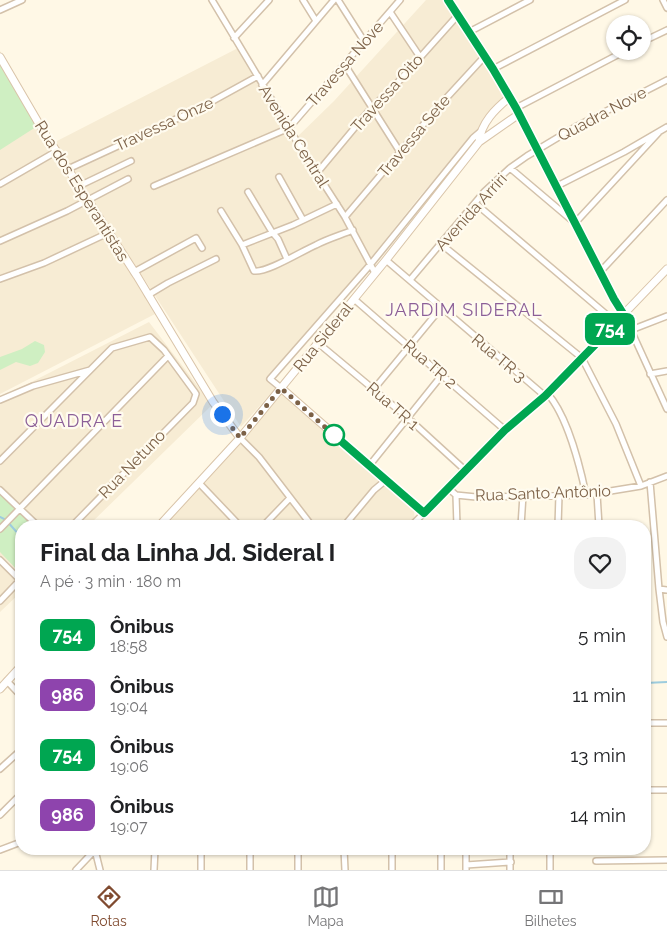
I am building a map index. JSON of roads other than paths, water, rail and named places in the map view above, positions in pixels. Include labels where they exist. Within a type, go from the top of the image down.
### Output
[{"type":"main road","points":[[448,0],[518,111],[624,315]]},
{"type":"main road","name":"Rua dos Esperantistas","points":[[0,57],[42,129],[134,272],[213,402],[240,438]]},
{"type":"main road","name":"Rua Sideral","points":[[478,142],[480,132],[493,112],[510,97]]},
{"type":"main road","name":"Rua Sideral","points":[[165,520],[240,438],[386,260],[478,142],[518,111]]},
{"type":"main road","points":[[281,388],[424,513],[505,430],[546,395],[667,269]]},
{"type":"main road","points":[[0,689],[15,672]]},
{"type":"street","points":[[0,10],[22,0]]},
{"type":"street","name":"Avenida Central","points":[[212,0],[353,230],[374,274]]},
{"type":"street","points":[[234,38],[269,0]]},
{"type":"street","points":[[303,0],[316,21]]},
{"type":"street","points":[[262,84],[334,0]]},
{"type":"street","points":[[338,0],[364,41]]},
{"type":"street","name":"Travessa Nove","points":[[289,128],[400,0]]},
{"type":"street","points":[[469,32],[530,0]]},
{"type":"street","points":[[493,69],[625,0]]},
{"type":"street","points":[[664,0],[667,8]]},
{"type":"street","points":[[390,12],[420,56]]},
{"type":"street","name":"Travessa Oito","points":[[317,173],[372,107],[391,90],[458,15]]},
{"type":"street","points":[[651,37],[667,30]]},
{"type":"street","name":"Travessa Sete","points":[[345,217],[484,56]]},
{"type":"street","points":[[518,111],[608,60]]},
{"type":"street","points":[[345,65],[400,152]]},
{"type":"street","name":"Travessa Onze","points":[[68,169],[200,108],[258,76]]},
{"type":"street","name":"Quadra Nove","points":[[538,149],[577,126],[667,80]]},
{"type":"street","points":[[557,186],[624,152],[667,127]]},
{"type":"street","points":[[154,186],[289,128]]},
{"type":"street","points":[[510,168],[575,223],[660,131]]},
{"type":"street","points":[[281,388],[270,379],[370,265],[473,138],[480,132]]},
{"type":"street","name":"Avenida Arriri","points":[[410,280],[493,183],[510,168],[538,149]]},
{"type":"street","points":[[0,184],[57,151]]},
{"type":"street","points":[[79,186],[131,161]]},
{"type":"street","points":[[279,177],[303,220]]},
{"type":"street","points":[[0,241],[88,201],[128,179]]},
{"type":"street","points":[[248,192],[278,239],[287,259]]},
{"type":"street","points":[[600,272],[667,200]]},
{"type":"street","points":[[475,203],[607,315],[618,322]]},
{"type":"street","points":[[242,245],[337,204]]},
{"type":"street","points":[[221,211],[256,272],[353,230]]},
{"type":"street","points":[[0,279],[44,263],[108,233]]},
{"type":"street","points":[[134,272],[196,238],[202,248]]},
{"type":"street","points":[[442,244],[582,358],[616,424],[641,486]]},
{"type":"street","points":[[148,295],[216,259]]},
{"type":"street","name":"Rua TR 3","points":[[386,260],[554,402],[568,434],[581,472],[586,495]]},
{"type":"street","name":"Rua TR 2","points":[[354,299],[505,430]]},
{"type":"street","points":[[374,389],[441,308]]},
{"type":"street","points":[[624,315],[667,409]]},
{"type":"street","points":[[631,330],[667,316]]},
{"type":"street","points":[[0,461],[112,348],[150,337],[168,356],[2,527]]},
{"type":"street","name":"Rua TR 1","points":[[318,343],[408,418],[466,471]]},
{"type":"street","name":"Rua Netuno","points":[[78,520],[193,402],[196,394],[168,356]]},
{"type":"street","points":[[0,400],[33,386],[90,370]]},
{"type":"street","points":[[650,374],[667,371]]},
{"type":"street","points":[[369,466],[442,375]]},
{"type":"street","points":[[240,438],[259,457],[307,520]]},
{"type":"street","name":"Rua Santo Antônio","points":[[448,488],[456,494],[476,497],[586,495],[641,486],[667,476]]},
{"type":"street","points":[[349,520],[374,490],[386,480]]},
{"type":"street","points":[[650,482],[659,590],[667,637]]},
{"type":"street","points":[[199,483],[234,520]]},
{"type":"street","points":[[0,490],[32,520]]},
{"type":"street","points":[[456,494],[457,520]]},
{"type":"street","points":[[597,494],[599,520]]},
{"type":"street","points":[[521,520],[523,495]]},
{"type":"street","points":[[558,520],[559,495]]},
{"type":"street","points":[[269,520],[290,498]]},
{"type":"street","points":[[419,520],[424,513]]},
{"type":"street","points":[[0,560],[15,574]]},
{"type":"street","points":[[0,601],[15,586]]},
{"type":"street","points":[[659,590],[667,590]]},
{"type":"street","points":[[7,681],[15,690]]},
{"type":"street","points":[[651,723],[667,723]]},
{"type":"street","points":[[0,769],[15,755]]},
{"type":"street","points":[[651,790],[667,790]]},
{"type":"street","points":[[0,815],[15,800]]},
{"type":"street","points":[[0,850],[15,844]]},
{"type":"street","points":[[76,870],[90,855]]},
{"type":"street","points":[[96,855],[100,870]]},
{"type":"street","points":[[154,855],[154,870]]},
{"type":"street","points":[[201,870],[202,855]]},
{"type":"street","points":[[250,855],[250,870]]},
{"type":"street","points":[[298,855],[298,870]]},
{"type":"street","points":[[344,855],[345,870]]},
{"type":"street","points":[[392,855],[392,870]]},
{"type":"street","points":[[441,855],[441,870]]},
{"type":"street","points":[[466,855],[466,868],[511,862]]},
{"type":"street","points":[[510,855],[510,870]]},
{"type":"street","points":[[550,855],[550,870]]},
{"type":"street","points":[[596,861],[667,860]]},
{"type":"waterway","points":[[0,517],[6,520],[15,530]]},
{"type":"waterway","points":[[651,683],[667,682]]},
{"type":"district","name":"JARDIM SIDERAL","points":[[464,309]]},
{"type":"district","name":"QUADRA E","points":[[74,420]]}]
